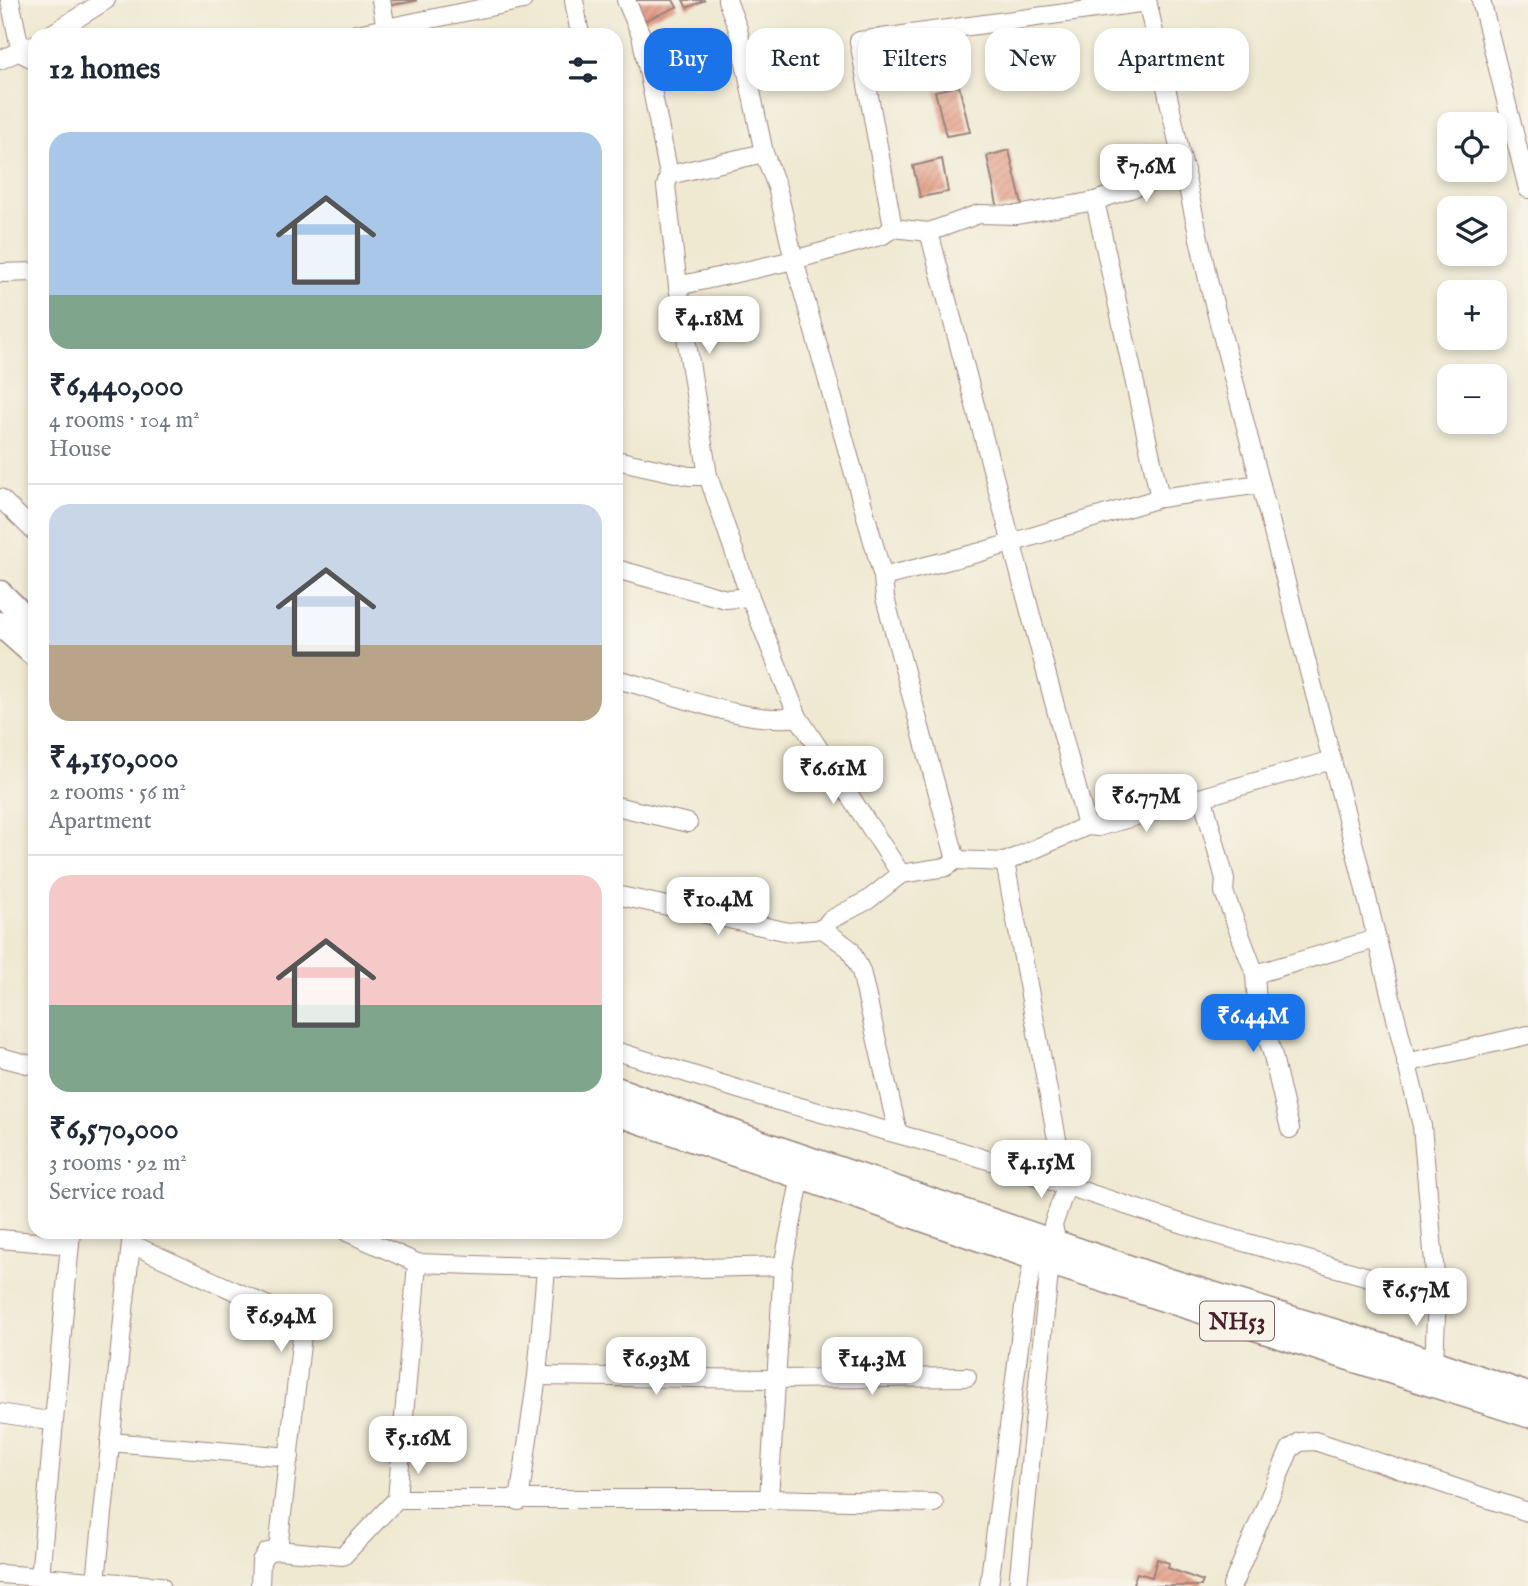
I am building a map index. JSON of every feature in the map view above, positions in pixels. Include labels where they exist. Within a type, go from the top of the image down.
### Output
[{"type":"highway","points":[[0,593],[28,620]]},
{"type":"highway","points":[[0,624],[28,649]]},
{"type":"highway","name":"NH53","points":[[623,1092],[1517,1411]]},
{"type":"highway","name":"NH53","points":[[623,1115],[801,1177],[1163,1279],[1434,1362],[1528,1395]]},
{"type":"highway","points":[[1517,1411],[1528,1432]]},
{"type":"street","points":[[10,0],[28,48]]},
{"type":"street","points":[[61,28],[106,0]]},
{"type":"street","points":[[381,0],[386,28]]},
{"type":"street","points":[[391,28],[523,0]]},
{"type":"street","points":[[574,0],[579,28]]},
{"type":"street","points":[[626,0],[641,35],[669,175],[666,186],[678,286],[708,476],[750,597],[798,717],[901,874]]},
{"type":"street","points":[[727,0],[738,29],[764,153],[778,187],[794,260],[883,577],[885,598],[956,860]]},
{"type":"street","points":[[1481,0],[1528,189]]},
{"type":"street","points":[[893,228],[859,41],[1147,1],[1209,284],[1332,760],[1422,1126],[1437,1296],[1434,1362]]},
{"type":"street","points":[[0,60],[28,53]]},
{"type":"street","points":[[669,175],[764,153]]},
{"type":"street","points":[[678,286],[794,260],[884,235],[893,228],[929,232],[979,214],[1017,215],[1094,201],[1185,170]]},
{"type":"street","points":[[1094,201],[1160,498]]},
{"type":"street","points":[[929,232],[1087,826]]},
{"type":"street","points":[[0,273],[28,272]]},
{"type":"street","points":[[623,462],[689,476],[708,476]]},
{"type":"street","points":[[883,577],[981,552],[1160,498],[1261,484]]},
{"type":"street","points":[[0,498],[28,525]]},
{"type":"street","points":[[623,571],[726,599],[750,597]]},
{"type":"street","points":[[623,681],[726,709],[782,719],[798,717]]},
{"type":"street","points":[[823,929],[831,920],[868,900],[901,874],[946,867],[956,860],[1005,862],[1087,826],[1098,827],[1203,799],[1332,760]]},
{"type":"street","points":[[1203,799],[1225,879],[1224,892],[1255,974],[1257,1004],[1272,1052],[1290,1129]]},
{"type":"street","points":[[623,808],[688,823]]},
{"type":"street","points":[[989,1586],[1046,1244],[1066,1187],[1005,862]]},
{"type":"street","points":[[623,896],[789,932],[823,929],[850,949],[862,971],[898,1133]]},
{"type":"street","points":[[1255,974],[1376,939]]},
{"type":"street","points":[[1406,1063],[1528,1035]]},
{"type":"street","points":[[623,1053],[760,1096],[898,1133],[1208,1232],[1437,1296]]},
{"type":"street","points":[[0,1057],[28,1064]]},
{"type":"street","points":[[769,1499],[783,1266],[801,1177]]},
{"type":"street","points":[[0,1239],[70,1239],[40,1577]]},
{"type":"street","points":[[96,1581],[131,1239]]},
{"type":"street","points":[[133,1239],[290,1316],[298,1325],[302,1335],[278,1550]]},
{"type":"street","points":[[363,1239],[417,1263],[623,1270],[783,1266]]},
{"type":"street","points":[[1018,1586],[1046,1244]]},
{"type":"street","points":[[260,1586],[261,1561],[267,1552],[278,1550],[343,1556],[397,1499],[417,1263]]},
{"type":"street","points":[[519,1501],[537,1376],[546,1268]]},
{"type":"street","points":[[537,1376],[776,1379],[967,1377]]},
{"type":"street","points":[[0,1413],[42,1419],[54,1418]]},
{"type":"street","points":[[1231,1586],[1290,1449],[1300,1442],[1315,1441],[1528,1512]]},
{"type":"street","points":[[110,1443],[290,1457]]},
{"type":"street","points":[[397,1499],[769,1499],[934,1503]]},
{"type":"street","points":[[0,1574],[161,1586]]},
{"type":"building","points":[[385,0],[416,0],[416,1],[386,6]]},
{"type":"building","points":[[628,0],[673,0],[677,7],[639,23]]},
{"type":"building","points":[[683,0],[705,0],[687,8]]},
{"type":"building","points":[[935,91],[960,91],[970,132],[946,136]]},
{"type":"building","points":[[1009,150],[1022,205],[998,209],[987,156]]},
{"type":"building","points":[[942,159],[948,192],[920,197],[913,166]]},
{"type":"building","points":[[1157,1559],[1169,1563],[1168,1568],[1203,1581],[1201,1586],[1132,1586],[1137,1573],[1152,1577]]}]
